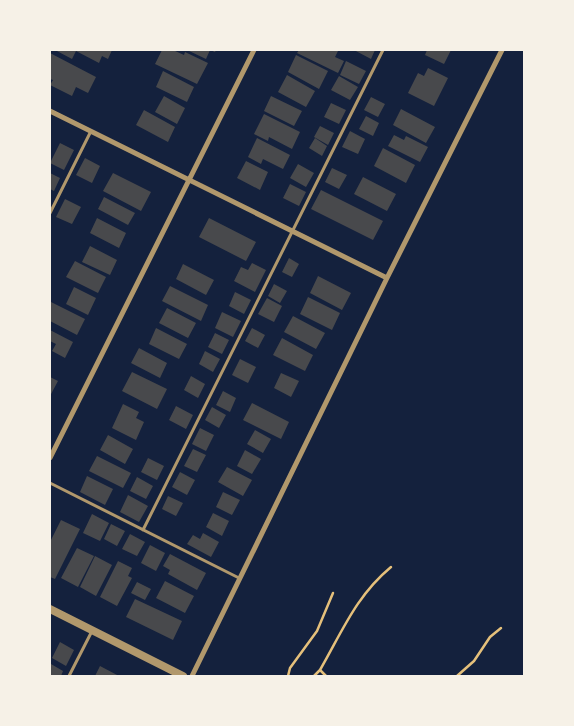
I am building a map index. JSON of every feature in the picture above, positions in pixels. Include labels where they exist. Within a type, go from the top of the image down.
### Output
[{"type":"street","points":[[50,458],[254,50]]},
{"type":"street","points":[[192,676],[387,278],[502,50]]},
{"type":"street","points":[[50,111],[387,278]]},
{"type":"street","points":[[50,609],[184,676]]},
{"type":"lane","points":[[144,530],[383,50]]},
{"type":"lane","points":[[50,213],[91,131]]},
{"type":"lane","points":[[50,483],[240,579]]},
{"type":"lane","points":[[69,676],[92,630]]},
{"type":"path","points":[[314,676],[320,670],[357,604],[372,582],[391,567]]},
{"type":"path","points":[[288,676],[290,668],[317,631],[333,593]]},
{"type":"path","points":[[457,676],[474,661],[490,637],[501,628]]},
{"type":"path","points":[[320,670],[326,676]]},
{"type":"building","points":[[55,50],[112,50],[108,59],[102,56],[99,63],[76,51],[72,59]]},
{"type":"building","points":[[162,50],[173,50],[184,55],[185,52],[208,63],[197,84],[155,64]]},
{"type":"building","points":[[187,50],[210,50],[206,59]]},
{"type":"building","points":[[299,50],[337,50],[335,57],[344,61],[338,73],[297,53]]},
{"type":"building","points":[[354,50],[375,50],[371,59]]},
{"type":"building","points":[[427,50],[451,50],[444,64],[425,55]]},
{"type":"building","points":[[50,53],[96,77],[88,93],[76,87],[72,96],[50,85],[53,80],[50,79]]},
{"type":"building","points":[[296,55],[328,71],[319,89],[288,72]]},
{"type":"building","points":[[346,61],[366,71],[359,84],[340,75]]},
{"type":"building","points":[[428,68],[448,78],[434,106],[408,93],[418,73],[424,76]]},
{"type":"building","points":[[163,71],[194,87],[187,102],[156,87]]},
{"type":"building","points":[[287,75],[315,91],[306,107],[278,92]]},
{"type":"building","points":[[339,76],[358,87],[350,100],[331,90]]},
{"type":"building","points":[[164,96],[185,108],[177,124],[155,112]]},
{"type":"building","points":[[271,96],[302,111],[294,126],[264,111]]},
{"type":"building","points":[[371,97],[385,104],[378,117],[364,110]]},
{"type":"building","points":[[331,103],[346,110],[339,124],[324,117]]},
{"type":"building","points":[[401,109],[435,127],[426,143],[393,125]]},
{"type":"building","points":[[144,110],[175,127],[168,142],[136,125]]},
{"type":"building","points":[[264,114],[300,132],[292,149],[269,137],[268,141],[254,134]]},
{"type":"building","points":[[366,116],[379,123],[373,136],[359,129]]},
{"type":"building","points":[[320,126],[334,133],[328,145],[314,137]]},
{"type":"building","points":[[350,131],[365,139],[358,154],[342,147]]},
{"type":"building","points":[[394,135],[404,140],[406,136],[428,147],[420,162],[388,146]]},
{"type":"building","points":[[257,138],[290,155],[283,169],[263,159],[261,164],[248,157]]},
{"type":"building","points":[[315,138],[327,146],[322,156],[309,148]]},
{"type":"building","points":[[60,143],[74,150],[64,170],[50,163]]},
{"type":"building","points":[[383,148],[415,165],[406,183],[374,166]]},
{"type":"building","points":[[85,158],[100,166],[92,183],[76,175]]},
{"type":"building","points":[[246,161],[268,172],[260,190],[237,178]]},
{"type":"building","points":[[298,164],[314,173],[306,187],[290,178]]},
{"type":"building","points":[[332,168],[347,175],[339,189],[325,182]]},
{"type":"building","points":[[50,173],[60,178],[54,191],[50,189]]},
{"type":"building","points":[[113,173],[151,192],[141,211],[103,191]]},
{"type":"building","points":[[363,177],[396,194],[387,211],[354,194]]},
{"type":"building","points":[[290,184],[306,192],[299,206],[283,198]]},
{"type":"building","points":[[321,190],[383,221],[373,240],[311,209]]},
{"type":"building","points":[[104,197],[135,213],[128,225],[98,209]]},
{"type":"building","points":[[65,199],[81,207],[72,224],[56,217]]},
{"type":"building","points":[[97,218],[126,233],[119,248],[90,233]]},
{"type":"building","points":[[209,218],[256,242],[246,261],[199,237]]},
{"type":"building","points":[[90,246],[117,260],[110,275],[82,262]]},
{"type":"building","points":[[289,258],[299,264],[292,277],[282,272]]},
{"type":"building","points":[[75,261],[106,277],[98,293],[66,277]]},
{"type":"building","points":[[252,263],[266,270],[255,292],[234,281],[241,267],[248,270]]},
{"type":"building","points":[[183,264],[214,280],[206,295],[176,279]]},
{"type":"building","points":[[318,276],[351,293],[342,310],[310,293]]},
{"type":"building","points":[[274,284],[287,291],[280,303],[268,296]]},
{"type":"building","points":[[170,286],[208,305],[201,321],[162,301]]},
{"type":"building","points":[[74,287],[96,298],[88,315],[66,304]]},
{"type":"building","points":[[235,292],[251,300],[244,314],[229,306]]},
{"type":"building","points":[[308,297],[340,313],[332,330],[300,314]]},
{"type":"building","points":[[267,298],[282,306],[274,322],[258,314]]},
{"type":"building","points":[[51,302],[85,319],[77,335],[50,321]]},
{"type":"building","points":[[167,308],[196,323],[188,338],[159,323]]},
{"type":"building","points":[[222,312],[241,321],[233,337],[215,328]]},
{"type":"building","points":[[293,316],[325,333],[316,349],[284,332]]},
{"type":"building","points":[[156,328],[187,344],[179,359],[149,344]]},
{"type":"building","points":[[252,328],[265,335],[258,348],[245,341]]},
{"type":"building","points":[[50,330],[73,342],[65,358],[52,351],[56,344],[50,341]]},
{"type":"building","points":[[215,333],[229,340],[222,354],[208,347]]},
{"type":"building","points":[[282,338],[313,355],[305,371],[273,355]]},
{"type":"building","points":[[139,348],[167,363],[160,378],[131,363]]},
{"type":"building","points":[[205,351],[220,359],[213,372],[199,364]]},
{"type":"building","points":[[240,359],[256,367],[248,383],[232,375]]},
{"type":"building","points":[[132,372],[167,389],[157,409],[122,391]]},
{"type":"building","points":[[281,373],[299,381],[291,397],[274,388]]},
{"type":"building","points":[[191,376],[205,384],[198,398],[184,390]]},
{"type":"building","points":[[50,377],[58,381],[50,396]]},
{"type":"building","points":[[223,391],[236,398],[230,412],[216,405]]},
{"type":"building","points":[[252,403],[289,422],[281,439],[243,420]]},
{"type":"building","points":[[123,404],[139,412],[136,418],[144,422],[136,440],[112,428]]},
{"type":"building","points":[[176,406],[193,415],[186,429],[169,420]]},
{"type":"building","points":[[212,407],[226,415],[219,428],[205,420]]},
{"type":"building","points":[[200,428],[214,435],[206,451],[192,444]]},
{"type":"building","points":[[255,430],[271,439],[263,453],[247,444]]},
{"type":"building","points":[[108,435],[133,449],[125,464],[100,450]]},
{"type":"building","points":[[193,449],[206,455],[197,472],[184,466]]},
{"type":"building","points":[[245,450],[261,459],[252,474],[237,466]]},
{"type":"building","points":[[97,456],[131,473],[123,488],[89,471]]},
{"type":"building","points":[[148,458],[164,466],[157,480],[141,472]]},
{"type":"building","points":[[227,467],[252,480],[243,496],[218,482]]},
{"type":"building","points":[[180,472],[195,480],[187,495],[172,487]]},
{"type":"building","points":[[87,476],[113,489],[105,505],[80,492]]},
{"type":"building","points":[[137,477],[153,486],[146,499],[130,491]]},
{"type":"building","points":[[223,492],[240,500],[232,515],[216,507]]},
{"type":"building","points":[[128,495],[148,506],[139,522],[120,512]]},
{"type":"building","points":[[168,496],[183,503],[176,516],[162,509]]},
{"type":"building","points":[[213,513],[229,521],[222,536],[206,527]]},
{"type":"building","points":[[92,514],[109,523],[100,541],[83,533]]},
{"type":"building","points":[[61,520],[80,529],[55,579],[50,577],[50,542]]},
{"type":"building","points":[[111,524],[125,531],[117,546],[104,539]]},
{"type":"building","points":[[203,533],[219,542],[211,557],[187,544],[193,535],[200,539]]},
{"type":"building","points":[[130,534],[145,542],[137,556],[122,549]]},
{"type":"building","points":[[150,545],[165,553],[156,571],[141,563]]},
{"type":"building","points":[[77,548],[94,556],[78,587],[61,578]]},
{"type":"building","points":[[170,554],[206,573],[197,590],[168,574],[170,570],[163,566]]},
{"type":"building","points":[[95,556],[112,565],[96,596],[80,587]]},
{"type":"building","points":[[118,561],[132,568],[128,576],[132,578],[117,606],[100,597]]},
{"type":"building","points":[[165,581],[194,596],[185,613],[156,598]]},
{"type":"building","points":[[137,582],[151,589],[145,600],[131,593]]},
{"type":"building","points":[[135,599],[182,621],[173,640],[126,617]]},
{"type":"building","points":[[60,642],[74,650],[66,666],[52,658]]},
{"type":"building","points":[[51,664],[63,671],[61,676],[50,675]]},
{"type":"building","points":[[100,666],[119,676],[95,676]]}]
